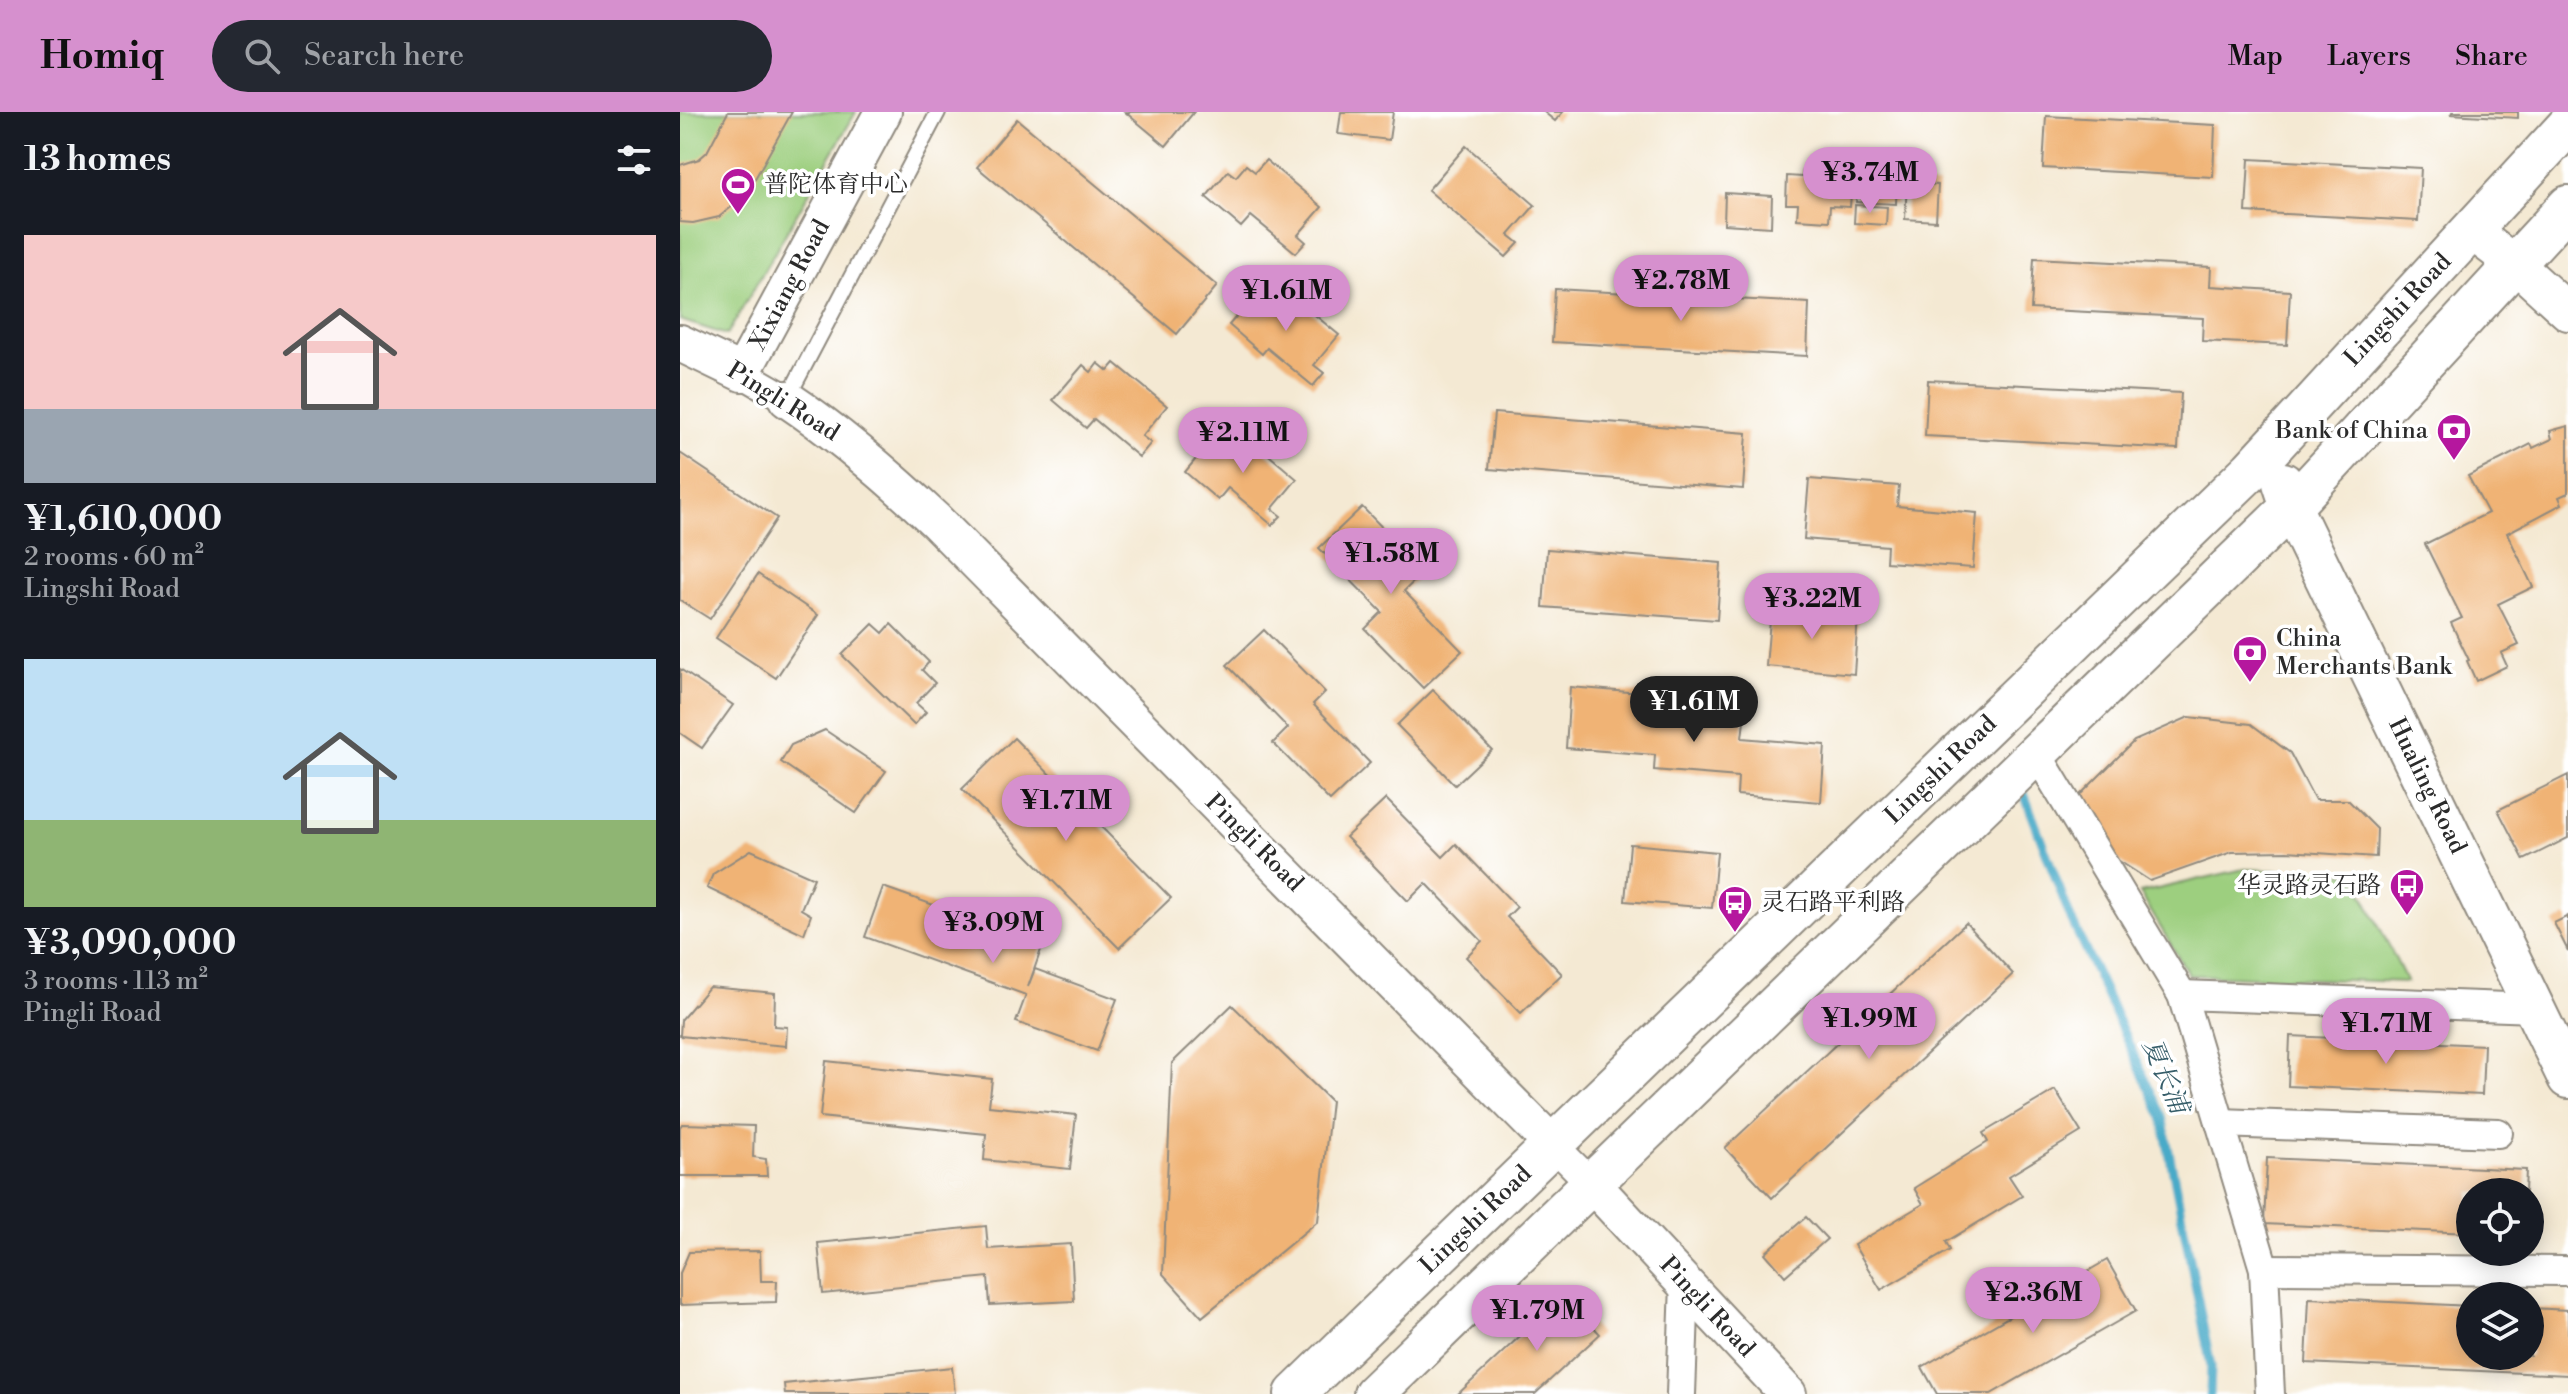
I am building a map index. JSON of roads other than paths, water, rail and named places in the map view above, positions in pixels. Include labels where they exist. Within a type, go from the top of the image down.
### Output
[{"type":"main road","name":"Lingshi Road","points":[[1295,1394],[2270,449],[2568,125]]},
{"type":"main road","points":[[1374,1394],[2291,507],[2568,206]]},
{"type":"main road","name":"Hualing Road","points":[[2270,449],[2291,507],[2568,1078]]},
{"type":"street","name":"Xixiang Road","points":[[742,373],[883,112]]},
{"type":"street","points":[[2471,231],[2515,264],[2568,312]]},
{"type":"street","name":"Pingli Road","points":[[680,343],[787,399],[865,456],[935,520],[1592,1184],[1788,1394]]},
{"type":"street","points":[[2037,754],[2182,995],[2264,1269],[2270,1394]]},
{"type":"street","points":[[2182,995],[2535,1008]]},
{"type":"street","points":[[2220,1123],[2498,1133]]},
{"type":"street","points":[[2264,1269],[2564,1271]]},
{"type":"street","points":[[1681,1394],[1685,1284]]},
{"type":"lane","points":[[787,399],[938,112]]},
{"type":"waterway","name":"夏长浦","points":[[2023,791],[2071,919],[2162,1116],[2211,1366],[2210,1394]]},
{"type":"place","name":"普陀体育中心","points":[[738,216]]},
{"type":"place","name":"Bank of China","points":[[2454,462]]},
{"type":"place","name":"China Merchants Bank","points":[[2250,684]]},
{"type":"place","name":"华灵路灵石路","points":[[2407,917]]},
{"type":"place","name":"灵石路平利路","points":[[1735,934]]}]
